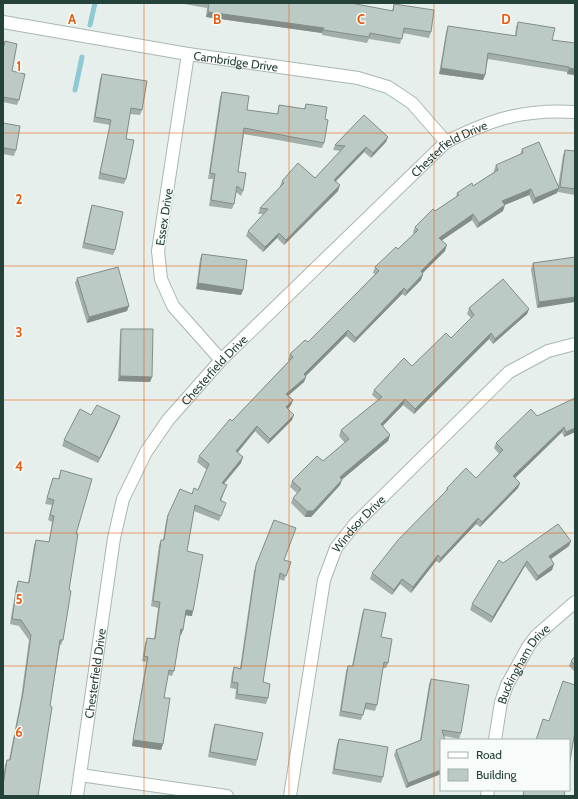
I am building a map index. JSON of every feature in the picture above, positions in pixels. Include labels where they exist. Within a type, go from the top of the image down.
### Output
[{"type":"street","name":"Cambridge Drive","points":[[3,22],[188,54],[358,78],[388,87],[412,103],[446,142]]},
{"type":"street","name":"Essex Drive","points":[[188,54],[158,251],[161,279],[173,306],[220,360]]},
{"type":"street","name":"Chesterfield Drive","points":[[77,796],[114,538],[123,499],[146,452],[159,433],[220,360],[446,142],[476,127],[504,117],[537,112],[575,112]]},
{"type":"street","name":"Windsor Drive","points":[[290,796],[324,580],[336,548],[355,524],[509,372],[548,351],[575,344]]},
{"type":"street","name":"Buckingham Drive","points":[[495,739],[501,702],[507,685],[528,647],[536,636],[575,602]]},
{"type":"street","points":[[80,775],[227,796]]},
{"type":"building","points":[[209,3],[351,3],[393,11],[394,4],[434,10],[431,32],[404,28],[402,39],[370,33],[369,37],[323,30],[324,28],[208,12]]},
{"type":"building","points":[[518,22],[555,28],[552,40],[575,43],[575,69],[488,53],[485,75],[441,68],[448,26],[516,36]]},
{"type":"building","points":[[5,41],[17,44],[12,71],[25,74],[19,100],[3,97],[3,49]]},
{"type":"building","points":[[102,74],[147,81],[142,110],[131,108],[126,139],[134,140],[126,179],[100,173],[111,120],[95,117]]},
{"type":"building","points":[[222,92],[249,96],[247,110],[278,114],[279,105],[305,109],[306,104],[327,107],[325,119],[328,120],[324,143],[244,128],[238,172],[246,173],[243,191],[237,186],[234,204],[211,200],[215,174],[210,173]]},
{"type":"building","points":[[364,115],[388,137],[373,153],[366,147],[334,180],[340,185],[286,240],[279,233],[265,247],[248,231],[268,209],[260,208],[284,183],[282,181],[298,163],[315,178],[345,146],[335,145]]},
{"type":"building","points":[[3,123],[20,126],[16,150],[4,148],[3,155]]},
{"type":"building","points":[[539,142],[559,188],[535,198],[531,189],[502,201],[505,205],[479,223],[473,214],[439,238],[447,245],[421,271],[423,274],[407,291],[404,288],[356,338],[348,330],[304,374],[306,377],[286,394],[293,400],[286,407],[294,415],[270,439],[257,426],[236,451],[243,457],[222,483],[227,485],[220,500],[226,503],[221,516],[195,505],[187,551],[203,555],[193,611],[186,610],[183,630],[181,629],[174,671],[169,670],[164,698],[170,698],[163,744],[133,740],[148,657],[144,656],[147,638],[155,639],[160,602],[153,601],[161,540],[164,540],[168,515],[180,489],[192,494],[194,488],[198,490],[209,464],[199,456],[230,419],[232,421],[293,357],[290,354],[305,340],[308,342],[379,271],[375,267],[396,247],[398,249],[418,230],[415,227],[433,209],[435,211],[459,195],[457,193],[472,183],[473,186],[498,170],[496,165],[523,153],[522,149]]},
{"type":"building","points":[[565,150],[575,151],[575,189],[560,187]]},
{"type":"building","points":[[92,205],[123,212],[115,250],[84,243]]},
{"type":"building","points":[[202,254],[247,260],[243,290],[198,283]]},
{"type":"building","points":[[575,257],[575,297],[539,302],[533,263]]},
{"type":"building","points":[[118,267],[129,306],[89,317],[77,278]]},
{"type":"building","points":[[503,279],[529,309],[495,339],[491,333],[415,409],[405,399],[381,424],[390,435],[340,477],[342,480],[313,511],[307,511],[293,498],[301,489],[292,481],[317,456],[323,461],[349,439],[341,430],[382,397],[374,390],[404,358],[412,366],[446,333],[451,338],[474,315],[469,308]]},
{"type":"building","points":[[121,329],[153,329],[152,377],[120,376]]},
{"type":"building","points":[[575,398],[575,428],[566,432],[564,427],[513,476],[520,483],[482,522],[478,518],[441,558],[438,555],[413,587],[402,579],[394,590],[372,573],[398,540],[448,489],[447,488],[466,468],[476,478],[503,450],[496,443],[531,409],[537,416]]},
{"type":"building","points":[[97,405],[120,416],[100,458],[64,440],[80,409],[91,415]]},
{"type":"building","points":[[61,470],[92,479],[76,534],[78,534],[69,590],[71,591],[63,640],[60,640],[50,706],[52,707],[38,796],[3,796],[3,785],[7,760],[10,760],[23,693],[31,635],[21,620],[12,619],[18,581],[29,583],[36,540],[49,542],[54,516],[50,515],[54,500],[47,498],[53,478],[59,479]]},
{"type":"building","points":[[274,520],[296,528],[284,560],[291,562],[286,576],[280,573],[263,682],[270,684],[268,698],[237,694],[238,683],[232,682],[234,667],[241,669],[256,565]]},
{"type":"building","points":[[558,524],[571,541],[549,556],[554,564],[538,576],[527,561],[493,617],[472,604],[499,560],[503,563]]},
{"type":"building","points":[[364,609],[386,613],[381,637],[392,639],[388,663],[384,662],[377,705],[366,703],[363,715],[341,711],[348,666],[353,666]]},
{"type":"building","points":[[575,656],[575,665],[571,661]]},
{"type":"building","points":[[431,679],[469,685],[461,733],[442,730],[445,739],[440,739],[440,770],[408,783],[396,750],[421,740]]},
{"type":"building","points":[[563,681],[575,685],[575,731],[570,761],[570,739],[536,739],[543,719],[549,721]]},
{"type":"building","points":[[215,724],[263,733],[257,760],[210,752]]},
{"type":"building","points":[[339,739],[388,747],[383,777],[334,769]]},
{"type":"building","points":[[524,791],[565,791],[564,796],[523,796]]},
{"type":"waterway","points":[[90,25],[95,3]]},
{"type":"waterway","points":[[75,90],[82,57]]}]
